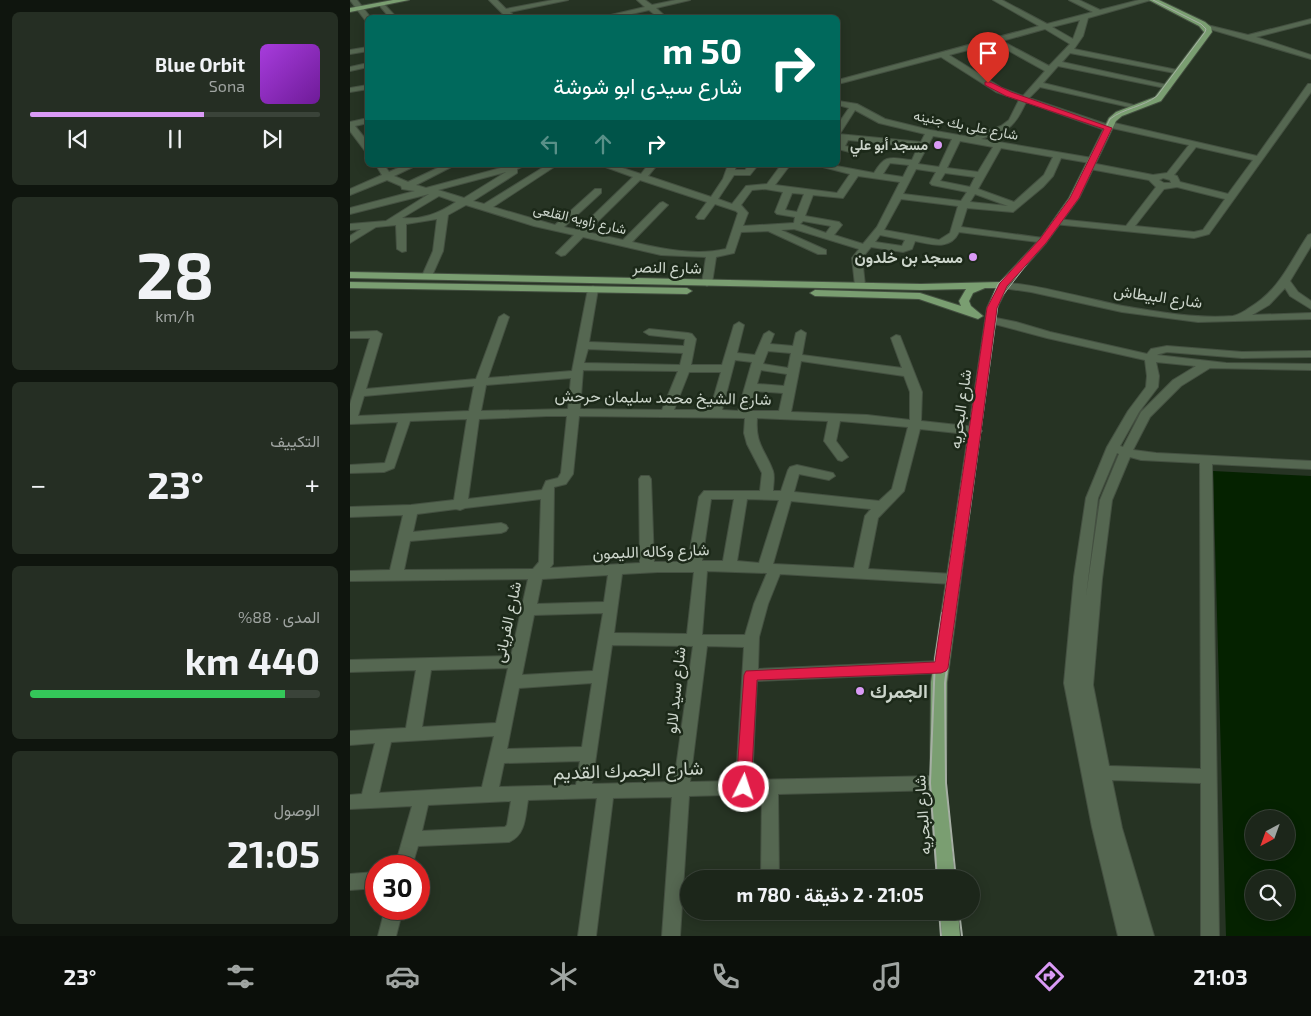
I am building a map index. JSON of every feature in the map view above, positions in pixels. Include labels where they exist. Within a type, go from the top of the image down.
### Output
[{"type":"main road","points":[[350,10],[405,0]]},
{"type":"main road","points":[[1153,0],[1207,27]]},
{"type":"main road","name":"شارع البحريه","points":[[945,870],[938,783],[941,668],[976,431],[990,319],[995,298],[1003,285],[1043,241],[1074,198],[1109,126],[1119,114],[1155,100],[1207,34],[1207,27]]},
{"type":"main road","name":"شارع النصر","points":[[350,275],[707,283],[1003,285]]},
{"type":"main road","name":"شارع النصر","points":[[350,285],[909,295],[920,296],[990,319]]},
{"type":"main road","points":[[983,285],[969,291],[964,301],[966,307],[990,319]]},
{"type":"main road","points":[[941,303],[948,295],[944,286]]},
{"type":"main road","points":[[949,920],[951,936]]},
{"type":"street","points":[[353,0],[366,15]]},
{"type":"street","points":[[493,0],[509,15]]},
{"type":"street","points":[[505,11],[564,0]]},
{"type":"street","points":[[641,0],[660,15]]},
{"type":"street","points":[[619,15],[686,0]]},
{"type":"street","points":[[996,0],[1075,43]]},
{"type":"street","points":[[1073,0],[1100,13]]},
{"type":"street","points":[[840,81],[1147,0]]},
{"type":"street","points":[[381,4],[391,15]]},
{"type":"street","points":[[968,140],[1009,124],[1024,99],[1075,43],[1085,17]]},
{"type":"street","points":[[1247,37],[1311,21]]},
{"type":"street","points":[[1207,27],[1311,57]]},
{"type":"street","points":[[995,40],[1053,67],[1166,87]]},
{"type":"street","points":[[350,52],[365,50]]},
{"type":"street","points":[[1068,50],[1177,72]]},
{"type":"street","points":[[942,54],[999,90],[1054,109],[1109,126],[1195,143],[1260,159]]},
{"type":"street","points":[[350,69],[365,66]]},
{"type":"street","points":[[1038,84],[1138,107]]},
{"type":"street","points":[[1057,222],[1201,234],[1209,229],[1311,86]]},
{"type":"street","points":[[350,90],[365,88]]},
{"type":"street","points":[[1071,99],[1080,93]]},
{"type":"street","name":"شارع على بك جنينه","points":[[840,103],[854,106],[882,121],[930,133],[1058,156],[1158,182]]},
{"type":"street","points":[[1054,109],[1063,104]]},
{"type":"street","points":[[854,106],[840,134],[840,147],[857,151]]},
{"type":"street","points":[[365,121],[350,125],[365,145]]},
{"type":"street","points":[[860,285],[857,258],[879,232],[930,133]]},
{"type":"street","points":[[840,134],[923,145]]},
{"type":"street","points":[[957,139],[935,183],[972,190],[1014,208]]},
{"type":"street","points":[[1169,176],[1195,143]]},
{"type":"street","points":[[879,232],[944,242],[957,229],[963,206],[998,146]]},
{"type":"street","points":[[897,196],[963,206],[1014,208],[1048,176],[1058,156]]},
{"type":"street","points":[[877,176],[885,162],[889,160],[981,175]]},
{"type":"street","points":[[381,167],[388,177]]},
{"type":"street","points":[[350,192],[409,167]]},
{"type":"street","points":[[367,206],[447,167]]},
{"type":"street","points":[[486,174],[497,167]]},
{"type":"street","points":[[350,210],[515,167]]},
{"type":"street","points":[[350,227],[430,218],[443,214],[520,167]]},
{"type":"street","points":[[485,208],[550,167]]},
{"type":"street","points":[[610,167],[736,208],[742,212],[737,229],[769,228],[799,220],[836,224],[828,236]]},
{"type":"street","points":[[561,253],[651,167]]},
{"type":"street","points":[[701,217],[728,179],[731,169],[747,172],[752,167]]},
{"type":"street","points":[[767,187],[771,185],[784,167]]},
{"type":"street","points":[[828,167],[906,180]]},
{"type":"street","points":[[736,208],[736,205],[749,188],[767,187],[840,196],[856,173]]},
{"type":"street","points":[[1128,229],[1158,182],[1158,176],[1174,178],[1176,184]]},
{"type":"street","name":"شارع زاويه القلعى","points":[[388,177],[425,191],[556,229],[661,252],[725,252],[731,249],[737,229]]},
{"type":"street","points":[[1158,182],[1173,186],[1176,184],[1231,198]]},
{"type":"street","points":[[788,190],[780,212],[828,236],[866,246],[903,249],[908,247],[911,238]]},
{"type":"street","points":[[556,229],[598,191]]},
{"type":"street","points":[[799,220],[810,192]]},
{"type":"street","points":[[350,240],[438,194]]},
{"type":"street","points":[[626,244],[663,205]]},
{"type":"street","points":[[427,276],[438,251],[443,214]]},
{"type":"street","points":[[401,221],[402,249]]},
{"type":"street","points":[[769,228],[822,252]]},
{"type":"street","points":[[957,229],[1043,241]]},
{"type":"street","points":[[1236,319],[1268,302],[1286,282],[1311,237]]},
{"type":"street","points":[[707,283],[712,253]]},
{"type":"street","points":[[1286,282],[1294,294],[1311,306]]},
{"type":"street","name":"شارع البيطاش","points":[[1003,285],[1158,314],[1236,319],[1311,316]]},
{"type":"street","points":[[350,512],[460,506],[548,494],[549,485],[562,481],[566,474],[577,370],[593,289]]},
{"type":"street","points":[[460,506],[474,415],[482,382],[504,317]]},
{"type":"street","points":[[990,319],[1046,336],[1150,358],[1206,365],[1311,367]]},
{"type":"street","points":[[715,414],[739,325]]},
{"type":"street","points":[[649,332],[690,337],[685,368],[668,413]]},
{"type":"street","points":[[784,414],[800,333]]},
{"type":"street","points":[[350,335],[377,334],[350,420]]},
{"type":"street","points":[[766,495],[768,473],[753,444],[747,414],[750,387],[757,362],[769,334]]},
{"type":"street","points":[[860,574],[872,516],[898,491],[915,423],[918,402],[896,338]]},
{"type":"street","points":[[583,344],[689,350]]},
{"type":"street","points":[[764,346],[909,372]]},
{"type":"street","points":[[1120,450],[1134,411],[1152,387],[1153,376],[1150,358],[1155,351],[1167,349],[1242,355],[1311,354]]},
{"type":"street","points":[[730,356],[792,372]]},
{"type":"street","points":[[1145,936],[1114,828],[1085,685],[1092,498],[1120,450],[1145,415],[1177,383],[1206,365]]},
{"type":"street","points":[[359,392],[482,382],[577,370],[727,369]]},
{"type":"street","points":[[750,387],[789,390]]},
{"type":"street","name":"شارع الشيخ محمد سليمان حرحش","points":[[350,420],[572,412],[784,414],[915,423],[976,431]]},
{"type":"street","points":[[835,417],[830,441],[842,457]]},
{"type":"street","points":[[350,469],[384,468],[390,465],[405,418]]},
{"type":"street","points":[[1120,450],[1148,456],[1311,465]]},
{"type":"street","points":[[1206,460],[1210,936]]},
{"type":"street","points":[[744,787],[752,641],[786,496],[795,469],[829,476]]},
{"type":"street","points":[[645,479],[647,568]]},
{"type":"street","name":"شارع الفريانى","points":[[489,794],[536,574],[542,570],[546,561],[548,494]]},
{"type":"street","name":"شارع سيد لالو","points":[[671,936],[681,789],[700,646],[694,634],[705,497],[711,494],[741,494]]},
{"type":"street","points":[[729,566],[741,494],[786,496],[882,506]]},
{"type":"street","points":[[396,575],[411,510]]},
{"type":"street","points":[[405,537],[501,528]]},
{"type":"street","name":"شارع وكاله الليمون","points":[[350,576],[536,574],[729,566],[953,579]]},
{"type":"street","points":[[583,791],[616,570]]},
{"type":"street","points":[[1088,578],[1072,683],[1100,827],[1127,936]]},
{"type":"street","points":[[528,610],[610,607]]},
{"type":"street","points":[[605,638],[752,641]]},
{"type":"street","points":[[350,666],[516,662]]},
{"type":"street","points":[[413,734],[425,664]]},
{"type":"street","points":[[750,675],[941,668]]},
{"type":"street","points":[[513,682],[599,678]]},
{"type":"street","points":[[350,738],[502,729]]},
{"type":"street","points":[[369,800],[385,736]]},
{"type":"street","points":[[497,756],[588,754]]},
{"type":"street","points":[[1104,773],[1208,776]]},
{"type":"street","name":"شارع الجمرك القديم","points":[[350,802],[489,794],[938,783]]},
{"type":"street","points":[[770,786],[770,870]]},
{"type":"street","points":[[587,936],[606,791]]},
{"type":"street","points":[[411,840],[509,834],[515,828],[522,794]]},
{"type":"street","points":[[407,855],[422,797]]},
{"type":"street","points":[[350,882],[365,881]]},
{"type":"street","points":[[387,936],[391,920]]},
{"type":"shaded area","points":[[1213,471],[1311,476],[1311,936],[1226,936]]},
{"type":"tram line","points":[[942,615],[988,308],[998,284],[1041,241],[1073,196],[1110,119],[1157,96],[1205,32],[1206,29],[1201,24],[1153,0]]},
{"type":"tram line","points":[[954,615],[998,305],[1000,299],[1034,255]]},
{"type":"tram line","points":[[936,870],[930,783],[935,659],[942,613]]},
{"type":"tram line","points":[[954,613],[945,683],[946,783],[955,870]]},
{"type":"tram line","points":[[940,920],[941,936]]},
{"type":"tram line","points":[[960,920],[962,936]]},
{"type":"place","name":"مسجد أبو علي","points":[[938,145]]},
{"type":"place","name":"مسجد بن خلدون","points":[[973,257]]},
{"type":"place","name":"الجمرك","points":[[860,691]]},
{"type":"route","points":[[744,787],[750,675],[941,668],[992,308],[1003,285],[1043,241],[1074,198],[1108,128],[1008,94],[988,83]]}]
